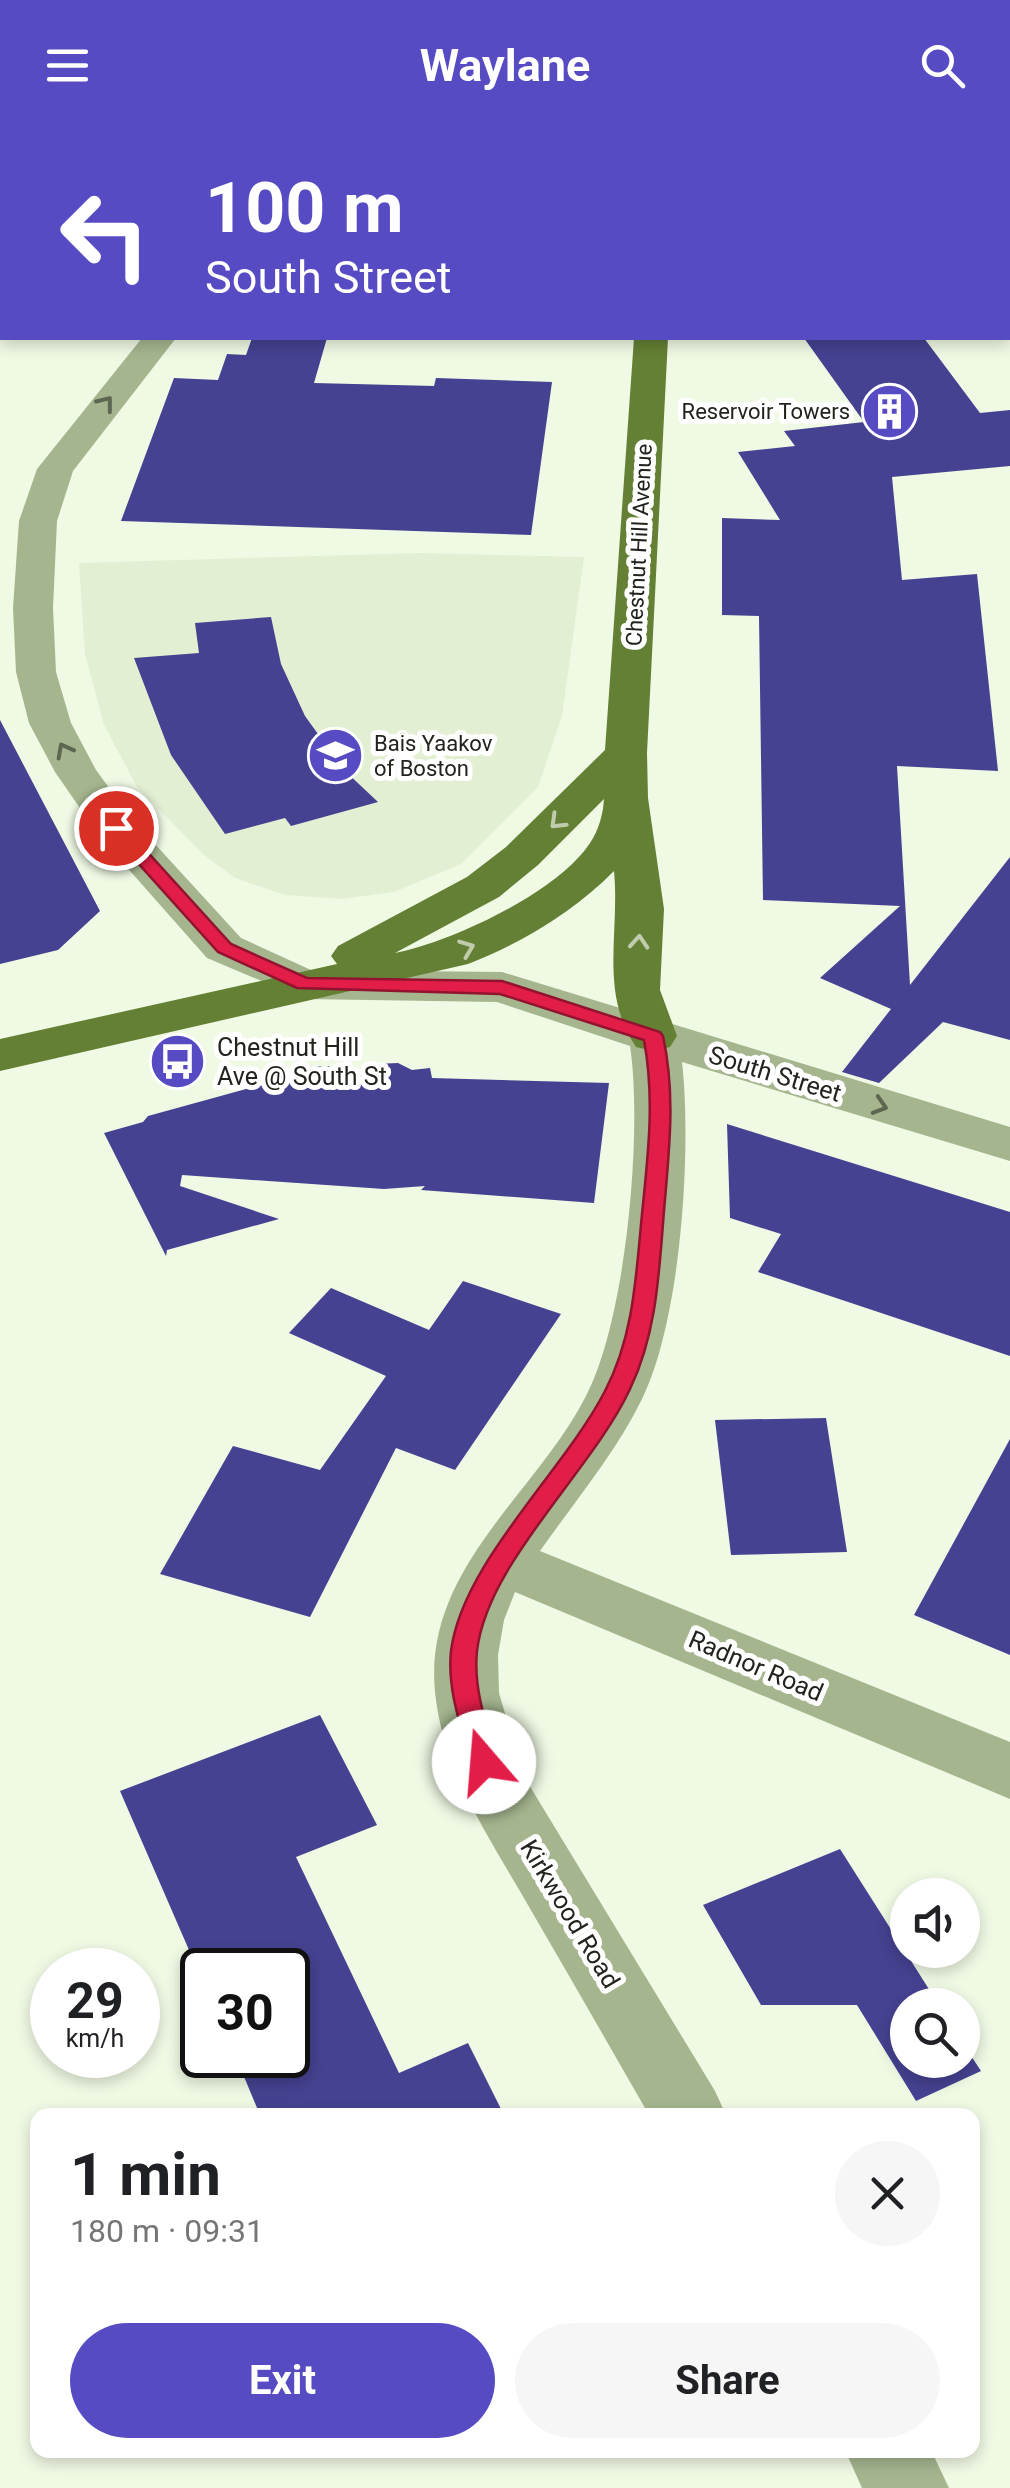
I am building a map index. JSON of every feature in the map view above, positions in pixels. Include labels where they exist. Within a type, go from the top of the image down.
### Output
[{"type":"main road","name":"Chestnut Hill Avenue","points":[[0,1055],[451,954],[512,926],[566,889],[612,847],[623,825],[628,774],[651,340]]},
{"type":"main road","points":[[628,774],[641,910],[636,990],[653,1036]]},
{"type":"street","points":[[14,494],[55,469],[157,340]]},
{"type":"street","points":[[55,469],[38,521],[33,608],[36,672],[50,723],[76,772],[116,828],[224,948],[304,984]]},
{"type":"street","name":"South Street","points":[[304,984],[502,988],[1010,1144]]},
{"type":"street","name":"Kirkwood Road","points":[[653,1036],[661,1076],[661,1128],[645,1304],[635,1347],[618,1390],[589,1440],[502,1561],[476,1608],[464,1650],[465,1696],[475,1740],[494,1785],[684,2108]]},
{"type":"street","name":"Radnor Road","points":[[502,1561],[1010,1771]]},
{"type":"street","points":[[890,2458],[908,2488]]},
{"type":"shaded area","name":"Bais Yaakov of Boston","points":[[420,553],[584,557],[562,716],[538,787],[461,864],[394,892],[342,899],[285,895],[235,878],[204,855],[137,787],[104,725],[85,654],[79,563]]},
{"type":"building","points":[[251,340],[326,340],[314,383],[434,386],[436,378],[552,382],[531,535],[121,521],[174,378],[218,380],[227,354],[246,355]]},
{"type":"building","points":[[805,340],[925,340],[980,413],[1010,410],[1010,466],[892,477],[902,580],[977,574],[998,771],[897,766],[910,985],[1010,857],[1010,1040],[943,1022],[879,1083],[842,1072],[891,1009],[820,978],[900,906],[763,900],[759,616],[722,615],[722,518],[780,520],[738,452],[795,446],[784,431],[864,422]]},
{"type":"building","points":[[271,617],[281,664],[305,716],[344,770],[378,802],[291,826],[285,818],[225,834],[171,755],[134,658],[199,653],[195,623]]},
{"type":"building","points":[[0,720],[100,911],[58,950],[0,964]]},
{"type":"building","points":[[398,1063],[412,1070],[430,1068],[432,1078],[609,1083],[594,1203],[421,1190],[425,1186],[384,1189],[182,1175],[180,1186],[279,1219],[167,1250],[166,1256],[104,1133],[143,1122],[148,1116],[293,1076],[307,1067],[332,1066],[354,1081],[375,1064]]},
{"type":"building","points":[[727,1124],[1010,1212],[1010,1356],[758,1272],[781,1234],[730,1218]]},
{"type":"building","points":[[463,1281],[561,1314],[455,1470],[396,1448],[310,1617],[160,1574],[233,1446],[320,1470],[386,1376],[289,1333],[331,1288],[429,1330]]},
{"type":"building","points":[[826,1418],[847,1552],[731,1555],[715,1420]]},
{"type":"building","points":[[1010,1439],[1010,1655],[914,1615]]},
{"type":"building","points":[[320,1715],[377,1825],[296,1857],[399,2073],[468,2043],[500,2108],[257,2108],[245,2078],[310,2078],[310,1948],[188,1948],[120,1791]]},
{"type":"building","points":[[840,1849],[890,1928],[890,1968],[916,1968],[928,1988],[890,1988],[890,2059],[857,2005],[761,2005],[703,1905]]},
{"type":"building","points":[[902,2078],[966,2078],[916,2101]]},
{"type":"place","name":"Reservoir Towers","points":[[889,411]]},
{"type":"place","name":"Bais Yaakov of Boston","points":[[335,756]]},
{"type":"place","name":"Chestnut Hill Ave @ South St","points":[[178,1061]]},
{"type":"route","points":[[116,828],[224,948],[304,984],[502,988],[653,1036],[661,1076],[661,1128],[645,1304],[635,1347],[618,1390],[589,1440],[502,1561],[476,1608],[464,1650],[465,1696],[484,1762]]}]
